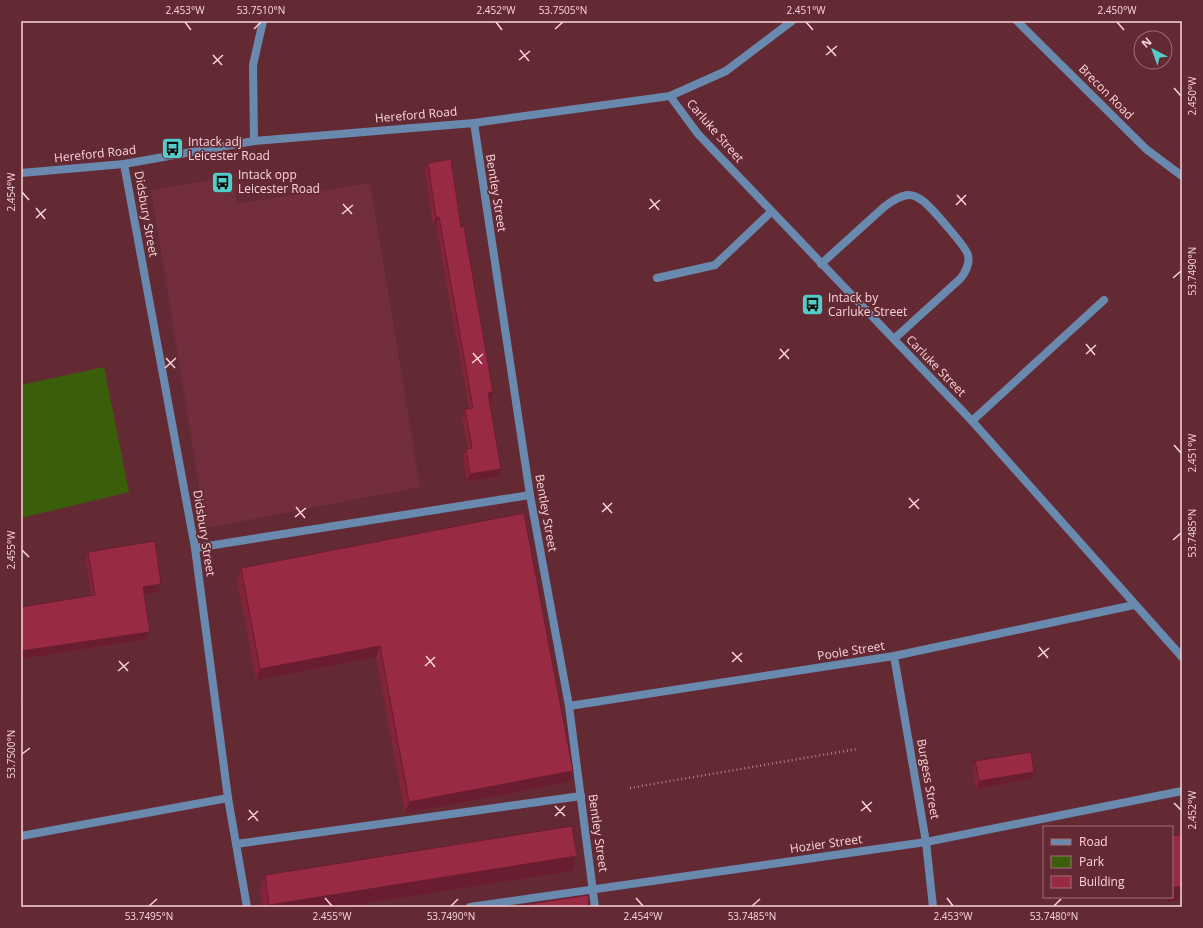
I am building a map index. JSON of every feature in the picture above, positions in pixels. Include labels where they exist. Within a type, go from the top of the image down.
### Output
[{"type":"street","points":[[254,141],[253,65],[263,21]]},
{"type":"street","name":"Hereford Road","points":[[21,173],[124,164],[254,141],[474,123],[670,96],[726,71],[792,21]]},
{"type":"street","name":"Brecon Road","points":[[1016,21],[1146,149],[1182,176]]},
{"type":"street","name":"Carluke Street","points":[[670,96],[698,134],[972,421],[1134,605],[1182,657]]},
{"type":"street","name":"Bentley Street","points":[[474,123],[530,495],[569,706],[595,907]]},
{"type":"street","name":"Didsbury Street","points":[[124,164],[195,548],[228,798],[247,907]]},
{"type":"street","points":[[821,264],[884,206],[908,195],[914,196],[923,201],[963,245],[968,256],[968,262],[966,271],[961,278],[894,339]]},
{"type":"street","points":[[657,278],[715,265],[771,212]]},
{"type":"street","points":[[972,421],[1104,300]]},
{"type":"street","points":[[195,548],[530,495]]},
{"type":"street","name":"Poole Street","points":[[569,706],[894,656],[1134,605]]},
{"type":"street","name":"Burgess Street","points":[[894,656],[926,842],[933,907]]},
{"type":"street","name":"Hozier Street","points":[[470,907],[926,842],[1182,791]]},
{"type":"street","points":[[236,844],[581,796]]},
{"type":"street","points":[[21,836],[228,798]]},
{"type":"path","points":[[630,788],[857,749]]},
{"type":"shaded area","points":[[233,177],[237,204],[370,183],[420,487],[206,528],[151,190]]},
{"type":"green space","points":[[104,367],[129,492],[21,518],[21,385]]},
{"type":"building","points":[[451,159],[461,227],[464,226],[493,392],[488,393],[501,469],[470,474],[466,449],[472,448],[465,409],[473,408],[439,217],[436,218],[428,163]]},
{"type":"building","points":[[524,513],[573,771],[409,802],[380,646],[260,669],[241,568]]},
{"type":"building","points":[[155,541],[161,584],[143,587],[150,632],[21,651],[21,607],[95,595],[88,552]]},
{"type":"building","points":[[21,695],[24,715],[21,716]]},
{"type":"building","points":[[1031,752],[1034,772],[979,781],[975,761]]},
{"type":"building","points":[[572,826],[577,856],[269,905],[265,875]]},
{"type":"building","points":[[1182,834],[1182,886],[1173,888],[1173,836]]},
{"type":"building","points":[[588,895],[589,907],[509,907]]},
{"type":"place","name":"Intack adj Leicester Road","points":[[173,149]]},
{"type":"place","name":"Intack opp Leicester Road","points":[[222,182]]},
{"type":"place","name":"Intack by Carluke Street","points":[[813,305]]}]
